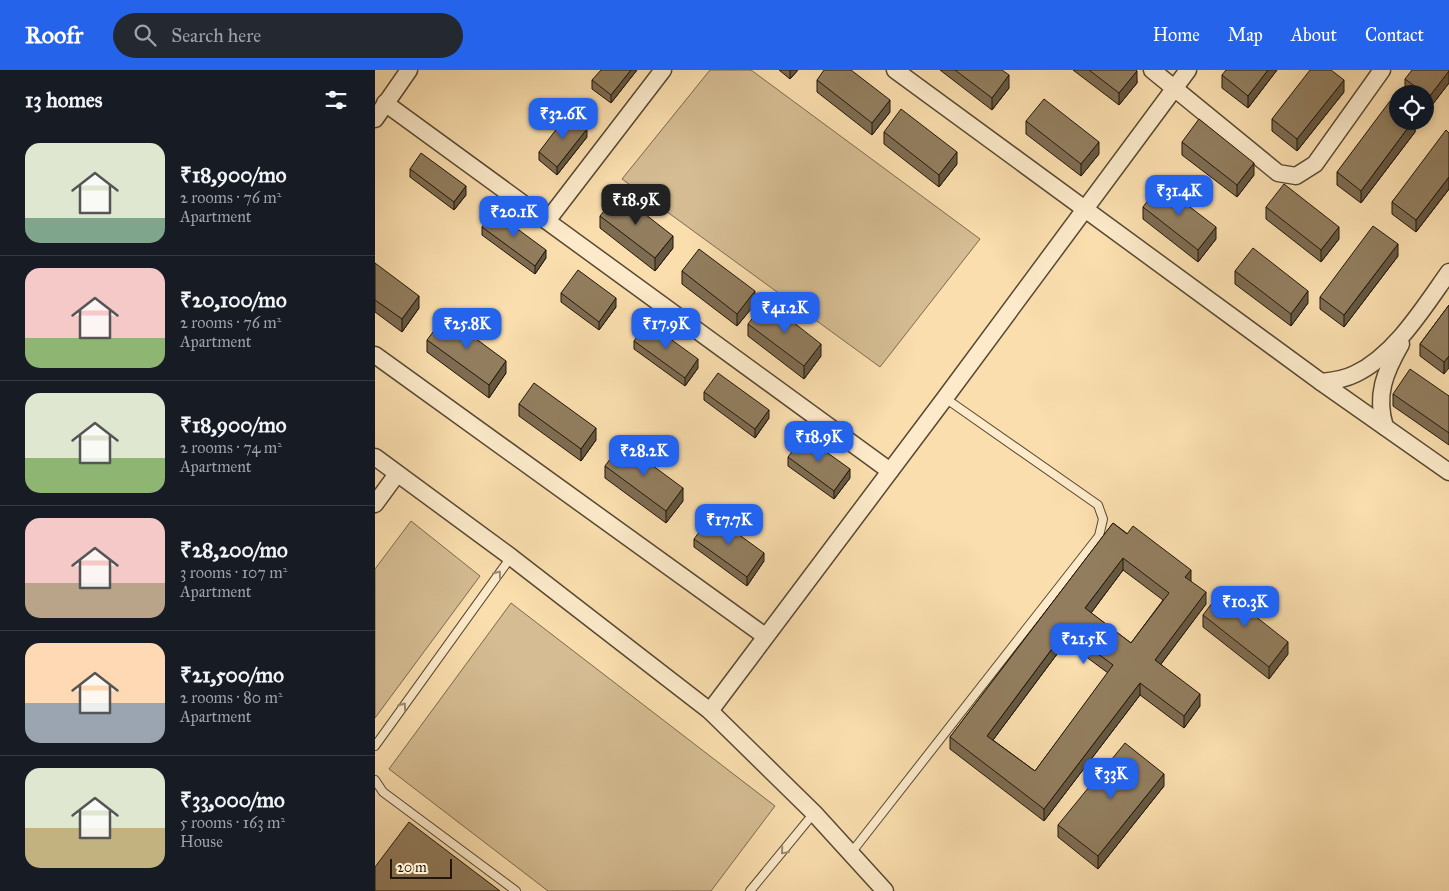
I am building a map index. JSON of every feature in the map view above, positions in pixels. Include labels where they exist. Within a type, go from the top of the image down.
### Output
[{"type":"street","points":[[375,119],[409,70]]},
{"type":"street","points":[[547,221],[663,70]]},
{"type":"street","points":[[895,70],[1321,382],[1449,472]]},
{"type":"street","points":[[1152,70],[1278,173],[1296,176],[1315,164],[1382,70]]},
{"type":"street","points":[[710,711],[1188,70]]},
{"type":"street","points":[[385,103],[890,471]]},
{"type":"street","points":[[1385,427],[1381,414],[1381,393],[1387,369],[1406,333],[1449,272]]},
{"type":"street","points":[[1321,382],[1338,380],[1356,374],[1374,362],[1406,333]]},
{"type":"street","points":[[375,356],[765,636]]},
{"type":"street","points":[[375,457],[511,557],[710,711],[814,813],[885,891]]},
{"type":"street","points":[[375,504],[397,474]]},
{"type":"lane","points":[[851,853],[1099,536],[1103,519],[1098,505],[945,398]]},
{"type":"lane","points":[[375,746],[511,557]]},
{"type":"lane","points":[[375,780],[383,792],[515,891]]},
{"type":"lane","points":[[750,891],[814,813]]},
{"type":"shaded area","points":[[710,70],[751,70],[980,239],[880,367],[622,179]]},
{"type":"shaded area","points":[[411,521],[480,576],[375,718],[375,569]]},
{"type":"shaded area","points":[[511,603],[775,806],[711,891],[548,891],[389,769]]},
{"type":"building","points":[[601,70],[631,70],[611,95],[592,80]]},
{"type":"building","points":[[824,70],[851,70],[890,100],[872,123],[817,80]]},
{"type":"building","points":[[955,70],[1002,70],[1009,75],[992,98]]},
{"type":"building","points":[[1089,70],[1136,70],[1137,71],[1119,93]]},
{"type":"building","points":[[1226,70],[1268,70],[1248,96],[1222,75]]},
{"type":"building","points":[[1310,70],[1331,70],[1344,80],[1297,139],[1272,119]]},
{"type":"building","points":[[1412,70],[1449,70],[1434,90],[1434,85],[1413,85],[1405,79]]},
{"type":"building","points":[[1044,99],[1099,142],[1081,164],[1026,121]]},
{"type":"building","points":[[1389,102],[1389,130],[1406,130],[1361,191],[1337,172]]},
{"type":"building","points":[[901,109],[957,152],[939,175],[884,132]]},
{"type":"building","points":[[568,114],[587,129],[557,167],[539,152]]},
{"type":"building","points":[[1199,119],[1254,163],[1237,185],[1182,142]]},
{"type":"building","points":[[1446,130],[1449,133],[1449,177],[1416,220],[1392,202]]},
{"type":"building","points":[[421,153],[466,186],[454,202],[410,169]]},
{"type":"building","points":[[1160,184],[1216,227],[1198,250],[1143,207]]},
{"type":"building","points":[[1284,184],[1339,227],[1321,250],[1266,207]]},
{"type":"building","points":[[618,193],[673,236],[655,258],[600,216]]},
{"type":"building","points":[[493,211],[546,250],[535,266],[482,227]]},
{"type":"building","points":[[1373,226],[1398,244],[1344,315],[1320,297]]},
{"type":"building","points":[[1253,248],[1308,291],[1291,314],[1235,271]]},
{"type":"building","points":[[699,249],[755,291],[737,314],[682,271]]},
{"type":"building","points":[[375,263],[419,296],[402,319],[375,300]]},
{"type":"building","points":[[578,270],[616,298],[599,322],[561,293]]},
{"type":"building","points":[[766,301],[821,344],[804,366],[748,324]]},
{"type":"building","points":[[1449,305],[1449,356],[1444,362],[1420,344]]},
{"type":"building","points":[[445,316],[506,361],[489,385],[427,340]]},
{"type":"building","points":[[647,322],[698,359],[685,378],[634,341]]},
{"type":"building","points":[[1410,369],[1449,396],[1449,433],[1393,394]]},
{"type":"building","points":[[718,373],[769,410],[755,429],[704,392]]},
{"type":"building","points":[[534,383],[596,428],[581,449],[519,404]]},
{"type":"building","points":[[804,436],[850,469],[834,491],[788,457]]},
{"type":"building","points":[[622,443],[683,488],[666,511],[605,466]]},
{"type":"building","points":[[712,515],[764,553],[747,577],[694,539]]},
{"type":"building","points":[[1113,523],[1127,534],[1133,526],[1191,570],[1185,577],[1206,592],[1155,660],[1200,694],[1184,716],[1140,683],[1044,809],[950,737]],"holes":[[[1123,558],[1169,593],[1131,643],[1085,608]],[[1066,630],[1113,665],[1035,771],[987,736]]]},
{"type":"building","points":[[1222,590],[1288,642],[1269,667],[1203,615]]},
{"type":"building","points":[[1125,743],[1164,774],[1098,856],[1058,825]]},
{"type":"building","points":[[409,822],[500,891],[375,891],[375,867]]}]
